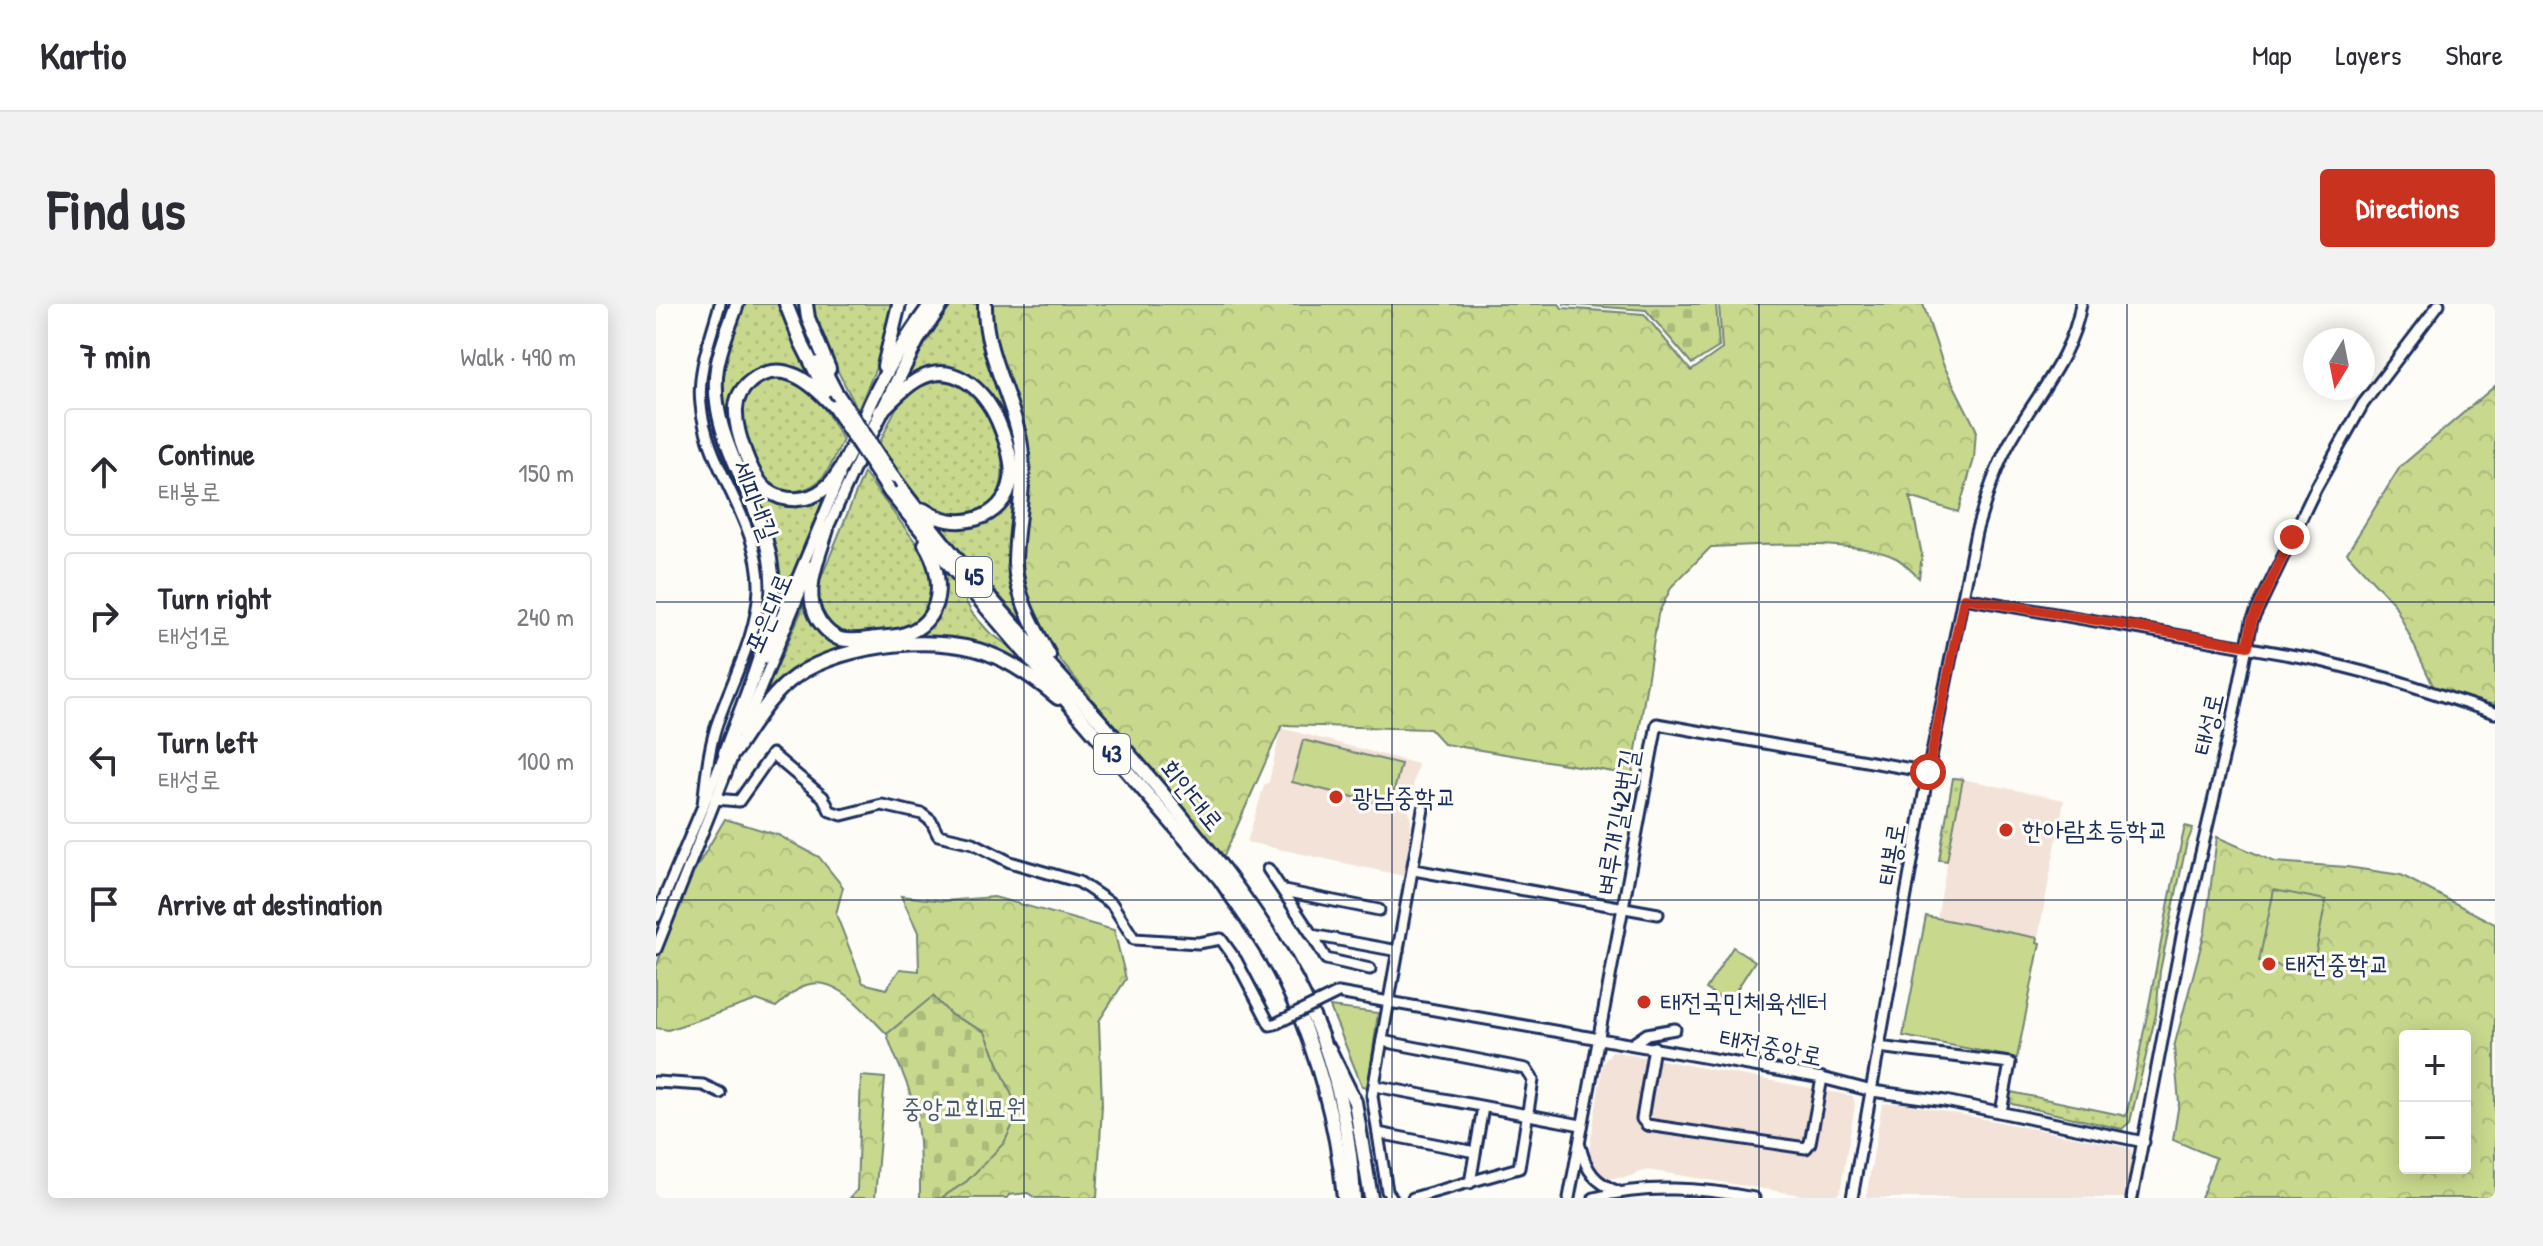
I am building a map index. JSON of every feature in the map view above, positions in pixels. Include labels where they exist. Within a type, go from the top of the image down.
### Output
[{"type":"highway","points":[[730,752],[765,640],[772,590],[771,560],[764,537],[717,415],[717,365],[737,304]]},
{"type":"highway","points":[[786,304],[801,342],[834,407]]},
{"type":"highway","name":"45","points":[[793,304],[835,391]]},
{"type":"highway","points":[[806,304],[808,318],[829,367],[835,391]]},
{"type":"highway","points":[[873,397],[892,342],[899,304]]},
{"type":"highway","name":"포은대로","points":[[856,451],[873,397],[908,336],[931,304]]},
{"type":"highway","name":"포은대로","points":[[856,451],[917,341],[942,304]]},
{"type":"highway","points":[[985,304],[984,326],[1020,440],[1024,468],[1015,567],[1026,612],[1061,675]]},
{"type":"highway","points":[[834,407],[815,386],[794,375],[778,371],[762,374],[749,383],[740,391],[735,407],[736,425],[753,472],[761,485],[775,496],[809,498],[826,488],[856,451]]},
{"type":"highway","points":[[880,412],[919,378],[936,374],[956,375],[977,387],[991,406],[1006,444],[1011,468],[1010,482],[1003,499],[984,517],[952,522],[936,519],[909,499]]},
{"type":"highway","name":"회안대로","points":[[835,391],[909,499],[992,599],[1144,771],[1231,878],[1263,923],[1322,1039],[1344,1117],[1354,1198]]},
{"type":"highway","name":"회안대로","points":[[834,407],[909,517],[1220,879],[1282,977],[1307,1033],[1332,1123],[1344,1198]]},
{"type":"highway","points":[[827,529],[813,578],[814,613],[826,630],[841,639],[901,635],[920,627],[932,614],[939,594],[939,576],[931,554],[909,517]]},
{"type":"highway","points":[[730,752],[794,677],[841,655],[908,645],[939,643],[997,657],[1044,687],[1079,715]]},
{"type":"highway","points":[[1307,1033],[1313,1075],[1331,1147],[1336,1198]]},
{"type":"highway","points":[[1322,1039],[1336,1059],[1355,1102],[1371,1198]]},
{"type":"street","name":"세피내길","points":[[703,805],[708,756],[751,633],[759,588],[753,548],[712,446],[701,408],[703,366],[720,304]]},
{"type":"street","name":"태봉로","points":[[1852,1198],[1928,772],[1976,532],[1995,473],[2014,434],[2061,362],[2077,324],[2081,304]]},
{"type":"street","name":"태성로","points":[[2132,1198],[2184,926],[2252,621],[2316,488],[2363,404],[2437,305]]},
{"type":"street","name":"포은대로","points":[[656,949],[715,799],[730,752],[856,451]]},
{"type":"street","name":"포은대로","points":[[656,917],[827,529],[856,451]]},
{"type":"street","points":[[1964,598],[2248,646],[2391,679],[2495,713]]},
{"type":"street","name":"벼루개길42번길","points":[[1569,1198],[1657,724],[1928,772]]},
{"type":"street","name":"태전중앙로","points":[[715,799],[739,801],[772,754],[823,797],[830,811],[842,815],[882,805],[922,814],[931,821],[938,835],[973,843],[1010,862],[1079,882],[1112,904],[1134,939],[1198,943],[1221,939],[1270,1025],[1338,993],[1634,1043],[2144,1142]]},
{"type":"street","points":[[1392,1198],[1387,1191],[1372,1104],[1423,809]]},
{"type":"street","points":[[1268,869],[1326,959],[1370,969]]},
{"type":"street","points":[[1414,870],[1658,914]]},
{"type":"street","points":[[1284,891],[1379,910]]},
{"type":"street","points":[[1312,935],[1398,951]]},
{"type":"street","points":[[1634,1043],[1647,1034],[1675,1029]]},
{"type":"street","points":[[1382,1041],[1526,1069],[1533,1080],[1519,1168],[1413,1198]]},
{"type":"street","points":[[1654,1047],[1642,1119],[1647,1125],[1806,1148],[1810,1143],[1822,1078]]},
{"type":"street","points":[[1878,1047],[2010,1063],[2001,1112]]},
{"type":"street","points":[[656,1082],[703,1085],[720,1093]]},
{"type":"street","points":[[1375,1086],[1581,1125]]},
{"type":"street","points":[[1470,1183],[1483,1107]]},
{"type":"street","points":[[1378,1133],[1475,1152]]},
{"type":"street","points":[[1579,1138],[1587,1169],[1598,1182],[1619,1192]]},
{"type":"street","points":[[1594,1198],[1651,1189],[1684,1189],[1754,1198]]},
{"type":"shaded area","name":"광남중학교","points":[[1281,728],[1418,764],[1408,808],[1411,820],[1404,876],[1247,842],[1264,786],[1269,782]]},
{"type":"shaded area","name":"한아람초등학교","points":[[1963,779],[2064,800],[2038,938],[1937,918]]},
{"type":"shaded area","points":[[1612,1051],[1853,1096],[1855,1105],[1840,1192],[1833,1198],[1819,1198],[1647,1170],[1627,1177],[1602,1179],[1589,1152],[1603,1063]]},
{"type":"shaded area","points":[[1903,1103],[2130,1148],[2133,1156],[2124,1198],[1866,1198],[1882,1104]]},
{"type":"green space","points":[[740,304],[782,304],[813,379],[791,368],[739,386],[728,408],[733,435],[757,489],[784,504],[805,503],[825,495],[775,619],[776,566],[725,419],[720,373]]},
{"type":"green space","points":[[810,304],[895,304],[892,330],[858,410],[817,331]]},
{"type":"green space","points":[[952,304],[977,304],[981,340],[1010,422],[1016,454],[1008,546],[1009,577],[1019,610],[1029,629],[934,522],[964,526],[988,518],[1005,505],[1011,450],[1001,414],[983,388],[958,370],[927,368],[900,382]]},
{"type":"green space","points":[[990,304],[1559,304],[1562,308],[1644,314],[1691,371],[1722,349],[1719,304],[1923,304],[1943,364],[1976,429],[1974,459],[1958,512],[1910,497],[1922,555],[1919,578],[1896,558],[1858,548],[1806,545],[1711,547],[1672,586],[1658,614],[1632,775],[1444,744],[1430,729],[1282,725],[1223,858],[1060,660],[1037,622],[1027,592],[1021,555],[1030,471],[1027,435],[990,327]]},
{"type":"green space","points":[[1563,304],[1716,304],[1719,347],[1692,364],[1646,310]]},
{"type":"green space","points":[[776,378],[800,384],[809,390],[843,440],[825,474],[813,485],[797,491],[780,490],[766,480],[754,461],[746,437],[743,412],[749,392],[758,384]]},
{"type":"green space","points":[[944,379],[966,388],[985,404],[1001,453],[1002,480],[993,502],[983,510],[957,516],[938,514],[922,502],[879,444],[901,400],[908,393]]},
{"type":"green space","points":[[2495,386],[2495,705],[2436,692],[2395,605],[2347,553],[2400,467]]},
{"type":"green space","points":[[864,473],[931,563],[934,596],[923,616],[913,623],[886,631],[846,636],[830,628],[816,605],[819,583]]},
{"type":"green space","points":[[942,567],[958,587],[972,613],[1033,670],[994,652],[950,640],[834,655],[760,706],[808,596],[827,635],[916,633],[937,620],[945,592]]},
{"type":"green space","points":[[1303,740],[1401,764],[1390,806],[1292,782]]},
{"type":"green space","points":[[1953,778],[1963,779],[1947,861],[1939,860]]},
{"type":"green space","points":[[725,819],[778,835],[819,857],[843,887],[836,914],[863,983],[886,989],[900,969],[919,971],[918,932],[901,896],[944,901],[994,897],[1114,930],[1126,979],[1099,1021],[1102,1105],[1097,1198],[1035,1198],[1028,1193],[1009,1195],[1007,1198],[941,1198],[967,1181],[985,1032],[951,1015],[933,997],[887,1034],[851,998],[829,985],[818,983],[802,987],[776,1007],[757,1000],[668,1030],[656,1028],[656,968],[683,890]]},
{"type":"green space","points":[[2185,826],[2193,828],[2186,846],[2160,971],[2156,1014],[2130,1122],[2122,1129],[2012,1104],[2009,1100],[2011,1092],[2126,1116]]},
{"type":"green space","points":[[2217,837],[2275,862],[2347,867],[2401,875],[2495,924],[2495,1198],[2201,1198],[2216,1158],[2173,1140],[2179,1103],[2174,1047],[2205,931]]},
{"type":"green space","points":[[2274,890],[2326,900],[2312,973],[2259,961]]},
{"type":"green space","points":[[1926,916],[2038,938],[2037,942],[2040,943],[2017,1058],[1903,1036]]},
{"type":"green space","points":[[1733,947],[1755,961],[1728,1003],[1706,989]]},
{"type":"green space","name":"중앙교회묘원","points":[[933,996],[951,1015],[985,1032],[1019,1112],[1004,1143],[967,1181],[941,1198],[920,1198],[919,1145],[914,1106],[887,1034]]},
{"type":"green space","points":[[1330,1007],[1378,1013],[1368,1087],[1362,1086]]},
{"type":"green space","points":[[861,1076],[885,1078],[875,1198],[850,1198],[857,1190]]},
{"type":"place","name":"광남중학교","points":[[1336,797]]},
{"type":"place","name":"한아람초등학교","points":[[2006,830]]},
{"type":"place","name":"태전중학교","points":[[2269,964]]},
{"type":"place","name":"태전국민체육센터","points":[[1644,1002]]},
{"type":"route","points":[[1928,772],[1964,598],[2248,646],[2252,621],[2292,537]]}]
